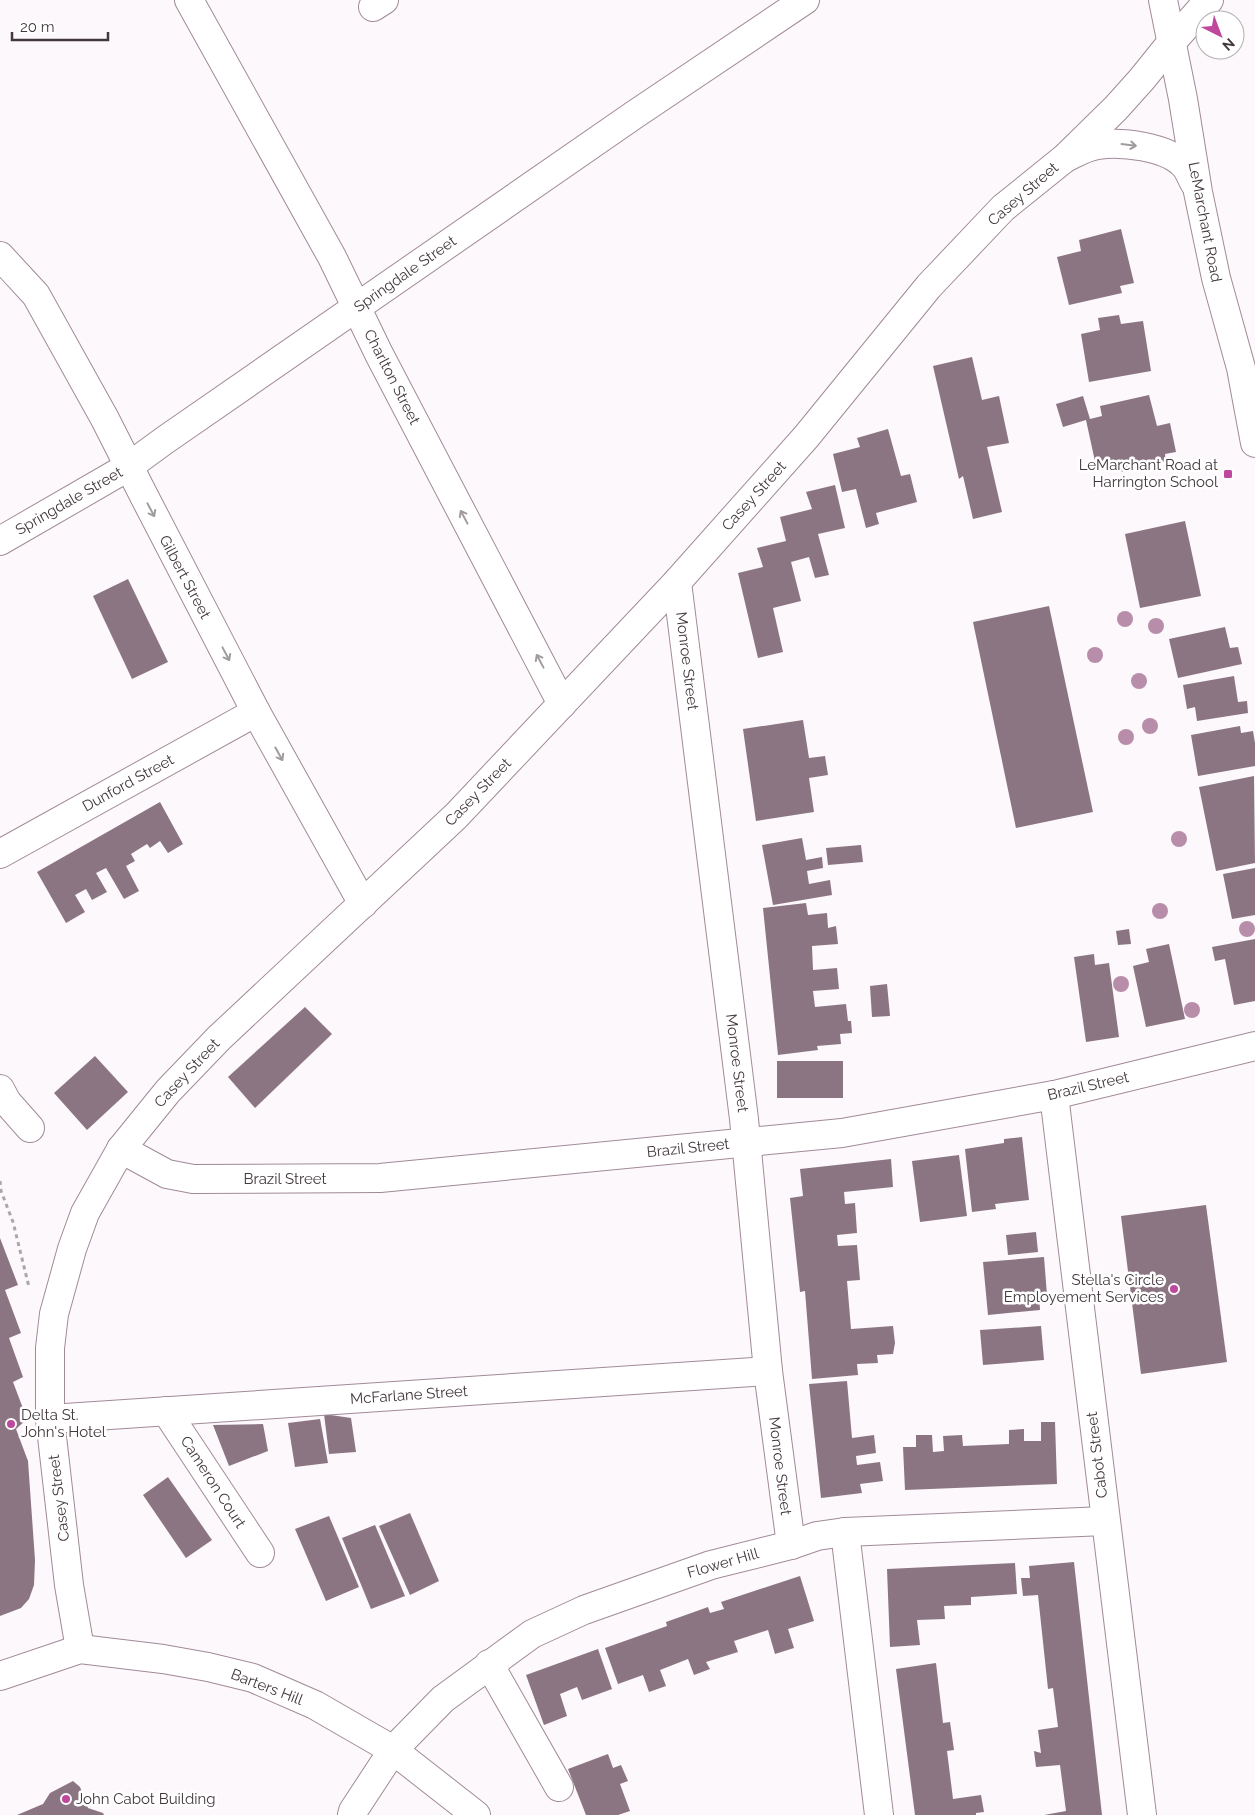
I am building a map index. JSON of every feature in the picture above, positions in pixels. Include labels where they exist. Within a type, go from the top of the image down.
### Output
[{"type":"street","name":"Charlton Street","points":[[189,0],[332,257],[356,308],[562,704]]},
{"type":"street","name":"Springdale Street","points":[[0,541],[128,467],[634,115],[805,0]]},
{"type":"street","name":"LeMarchant Road","points":[[1162,0],[1183,99],[1198,192],[1216,278],[1241,368],[1255,443]]},
{"type":"street","name":"Casey Street","points":[[80,1649],[69,1585],[50,1419],[50,1348],[54,1314],[72,1248],[85,1213],[120,1148],[168,1091],[219,1038],[456,816],[677,582],[806,437],[929,286],[1003,208],[1065,158],[1116,108],[1209,0]]},
{"type":"street","points":[[1065,158],[1096,145],[1119,143],[1138,146],[1176,158],[1186,166],[1198,192]]},
{"type":"street","name":"Gilbert Street","points":[[0,256],[36,295],[105,419],[128,467],[256,712],[363,904]]},
{"type":"street","name":"Monroe Street","points":[[677,582],[747,1142],[748,1170],[768,1371],[791,1545]]},
{"type":"street","name":"Dunford Street","points":[[0,854],[256,712]]},
{"type":"street","name":"Brazil Street","points":[[120,1148],[167,1174],[193,1179],[390,1178],[842,1133],[1054,1095],[1255,1046]]},
{"type":"street","points":[[0,1088],[7,1102],[30,1128]]},
{"type":"street","name":"Cabot Street","points":[[1054,1095],[1142,1815]]},
{"type":"street","name":"McFarlane Street","points":[[50,1419],[768,1371]]},
{"type":"street","name":"Cameron Court","points":[[166,1411],[260,1553]]},
{"type":"street","name":"Flower Hill","points":[[352,1815],[352,1811],[393,1750],[443,1699],[532,1634],[584,1610],[711,1565],[791,1545],[818,1536],[845,1532],[1105,1521]]},
{"type":"street","points":[[845,1532],[879,1815]]},
{"type":"street","name":"Barters Hill","points":[[0,1676],[80,1649],[208,1667],[252,1678],[315,1705],[393,1750],[476,1815]]},
{"type":"street","points":[[489,1664],[560,1787]]},
{"type":"path","points":[[0,1182],[13,1222],[30,1288]]},
{"type":"building","points":[[1121,229],[1134,283],[1120,286],[1122,293],[1069,305],[1057,257],[1081,251],[1079,240]]},
{"type":"building","points":[[1119,315],[1121,324],[1143,321],[1151,371],[1089,382],[1081,334],[1100,330],[1098,318]]},
{"type":"building","points":[[972,357],[982,400],[999,396],[1009,443],[987,447],[1002,512],[973,519],[963,476],[959,479],[933,366]]},
{"type":"building","points":[[1149,395],[1157,426],[1170,423],[1176,452],[1165,454],[1166,461],[1120,472],[1117,462],[1096,466],[1086,420],[1063,427],[1056,404],[1083,396],[1090,419],[1102,416],[1100,406]]},
{"type":"building","points":[[888,429],[901,476],[910,474],[917,502],[876,513],[879,524],[866,528],[856,489],[842,492],[833,454],[860,447],[857,438]]},
{"type":"building","points":[[835,485],[845,528],[818,534],[829,575],[815,578],[809,557],[791,562],[801,601],[773,608],[783,652],[758,658],[738,573],[763,567],[757,548],[786,541],[780,517],[812,509],[806,492]]},
{"type":"building","points":[[1185,521],[1201,596],[1140,608],[1125,534]]},
{"type":"building","points":[[128,579],[168,662],[132,679],[93,596]]},
{"type":"building","points":[[1049,606],[1093,812],[1016,828],[973,622]]},
{"type":"building","points":[[1225,627],[1230,648],[1238,647],[1242,664],[1178,678],[1169,639]]},
{"type":"building","points":[[1234,676],[1238,702],[1247,701],[1248,713],[1197,721],[1195,707],[1187,709],[1183,685]]},
{"type":"building","points":[[803,720],[809,758],[825,756],[828,775],[809,778],[814,812],[756,821],[743,729]]},
{"type":"building","points":[[1240,726],[1241,733],[1253,731],[1255,766],[1198,776],[1191,735]]},
{"type":"building","points":[[1254,776],[1255,863],[1216,871],[1199,787]]},
{"type":"building","points":[[160,802],[183,844],[168,853],[160,841],[150,848],[147,844],[131,854],[135,861],[126,866],[139,891],[124,899],[106,868],[96,873],[107,892],[92,900],[86,889],[75,895],[85,912],[66,923],[37,872]]},
{"type":"building","points":[[802,838],[806,860],[822,857],[823,868],[807,871],[809,884],[830,880],[832,895],[773,905],[762,845]]},
{"type":"building","points":[[861,845],[863,862],[828,865],[826,848]]},
{"type":"building","points":[[1255,868],[1255,915],[1232,919],[1223,874]]},
{"type":"building","points":[[806,903],[808,915],[827,913],[828,928],[836,926],[838,944],[812,946],[813,970],[837,968],[839,989],[813,991],[815,1007],[846,1004],[852,1033],[840,1034],[841,1044],[817,1046],[818,1050],[778,1055],[763,908]]},
{"type":"building","points":[[1129,929],[1131,944],[1118,945],[1116,931]]},
{"type":"building","points":[[1255,939],[1255,1001],[1234,1005],[1225,959],[1215,961],[1212,947]]},
{"type":"building","points":[[1169,944],[1185,1019],[1146,1027],[1133,966],[1149,962],[1146,949]]},
{"type":"building","points":[[1094,954],[1095,965],[1109,963],[1119,1037],[1086,1042],[1074,957]]},
{"type":"building","points":[[887,984],[890,1016],[872,1017],[870,986]]},
{"type":"building","points":[[305,1007],[332,1034],[255,1108],[228,1077]]},
{"type":"building","points":[[95,1056],[128,1092],[87,1130],[54,1093]]},
{"type":"building","points":[[777,1061],[843,1061],[843,1098],[777,1098]]},
{"type":"building","points":[[1022,1137],[1029,1200],[995,1204],[996,1209],[972,1212],[965,1149],[1004,1143],[1004,1139]]},
{"type":"building","points":[[959,1155],[967,1216],[920,1222],[912,1161]]},
{"type":"building","points":[[891,1159],[893,1187],[844,1192],[845,1204],[855,1203],[857,1233],[837,1235],[838,1246],[857,1245],[860,1280],[847,1281],[851,1329],[893,1326],[895,1343],[893,1354],[877,1355],[878,1363],[857,1364],[858,1375],[812,1379],[805,1291],[800,1292],[790,1198],[803,1196],[800,1169]]},
{"type":"building","name":"Stella's Circle Employement Services","points":[[1206,1205],[1227,1362],[1141,1374],[1121,1216]]},
{"type":"building","points":[[1036,1232],[1038,1252],[1008,1255],[1006,1235]]},
{"type":"building","name":"Delta St. John's Hotel","points":[[0,1238],[18,1285],[5,1290],[21,1333],[9,1338],[23,1377],[13,1382],[27,1419],[16,1429],[28,1461],[35,1560],[34,1585],[29,1599],[21,1608],[0,1616]]},
{"type":"building","points":[[1044,1257],[1047,1295],[1039,1295],[1040,1310],[988,1315],[983,1262]]},
{"type":"building","points":[[1041,1326],[1044,1360],[983,1365],[980,1330]]},
{"type":"building","points":[[847,1381],[852,1438],[874,1435],[876,1453],[856,1456],[857,1465],[880,1462],[883,1481],[860,1484],[862,1493],[821,1498],[809,1384]]},
{"type":"building","points":[[324,1414],[351,1418],[356,1452],[329,1454]]},
{"type":"building","points":[[320,1419],[328,1463],[295,1467],[288,1423]]},
{"type":"building","points":[[1041,1422],[1055,1422],[1057,1484],[905,1490],[903,1447],[916,1447],[916,1435],[932,1435],[933,1452],[944,1451],[943,1436],[962,1435],[963,1446],[1009,1444],[1009,1430],[1024,1429],[1024,1441],[1041,1441]]},
{"type":"building","points":[[263,1424],[268,1451],[229,1466],[213,1425]]},
{"type":"building","points":[[168,1477],[212,1540],[186,1558],[143,1495]]},
{"type":"building","points":[[410,1513],[439,1581],[410,1595],[379,1526]]},
{"type":"building","points":[[329,1516],[359,1587],[326,1601],[295,1529]]},
{"type":"building","points":[[375,1525],[405,1596],[371,1609],[342,1538]]},
{"type":"building","points":[[1074,1562],[1102,1815],[1044,1815],[1066,1811],[1060,1765],[1036,1767],[1034,1751],[1041,1753],[1038,1730],[1058,1727],[1053,1688],[1048,1689],[1038,1595],[1023,1596],[1021,1578],[1030,1578],[1029,1566]]},
{"type":"building","points":[[1015,1563],[1017,1594],[971,1597],[971,1605],[944,1606],[945,1619],[917,1620],[920,1645],[890,1647],[887,1569]]},
{"type":"building","points":[[800,1576],[814,1621],[788,1629],[794,1648],[775,1654],[768,1630],[734,1641],[738,1652],[706,1662],[710,1669],[694,1675],[688,1659],[660,1670],[666,1686],[649,1692],[643,1675],[618,1684],[605,1648],[667,1626],[666,1622],[708,1607],[710,1613],[724,1609],[721,1602]]},
{"type":"building","points":[[598,1649],[612,1689],[582,1700],[577,1687],[560,1694],[567,1716],[544,1725],[526,1675]]},
{"type":"building","points":[[936,1663],[943,1723],[950,1722],[954,1750],[947,1751],[953,1799],[981,1795],[984,1812],[976,1813],[976,1815],[915,1815],[896,1669]]},
{"type":"building","points":[[608,1754],[613,1768],[621,1765],[628,1781],[620,1784],[630,1811],[618,1815],[586,1815],[568,1769]]},
{"type":"building","name":"John Cabot Building","points":[[73,1781],[80,1787],[88,1808],[104,1815],[17,1815],[43,1804],[50,1793]]},
{"type":"place","name":"LeMarchant Road at Harrington School","points":[[1228,474]]},
{"type":"place","name":"Stella's Circle Employement Services","points":[[1174,1289]]},
{"type":"place","name":"Delta St. John's Hotel","points":[[11,1424]]},
{"type":"place","name":"John Cabot Building","points":[[66,1799]]}]
